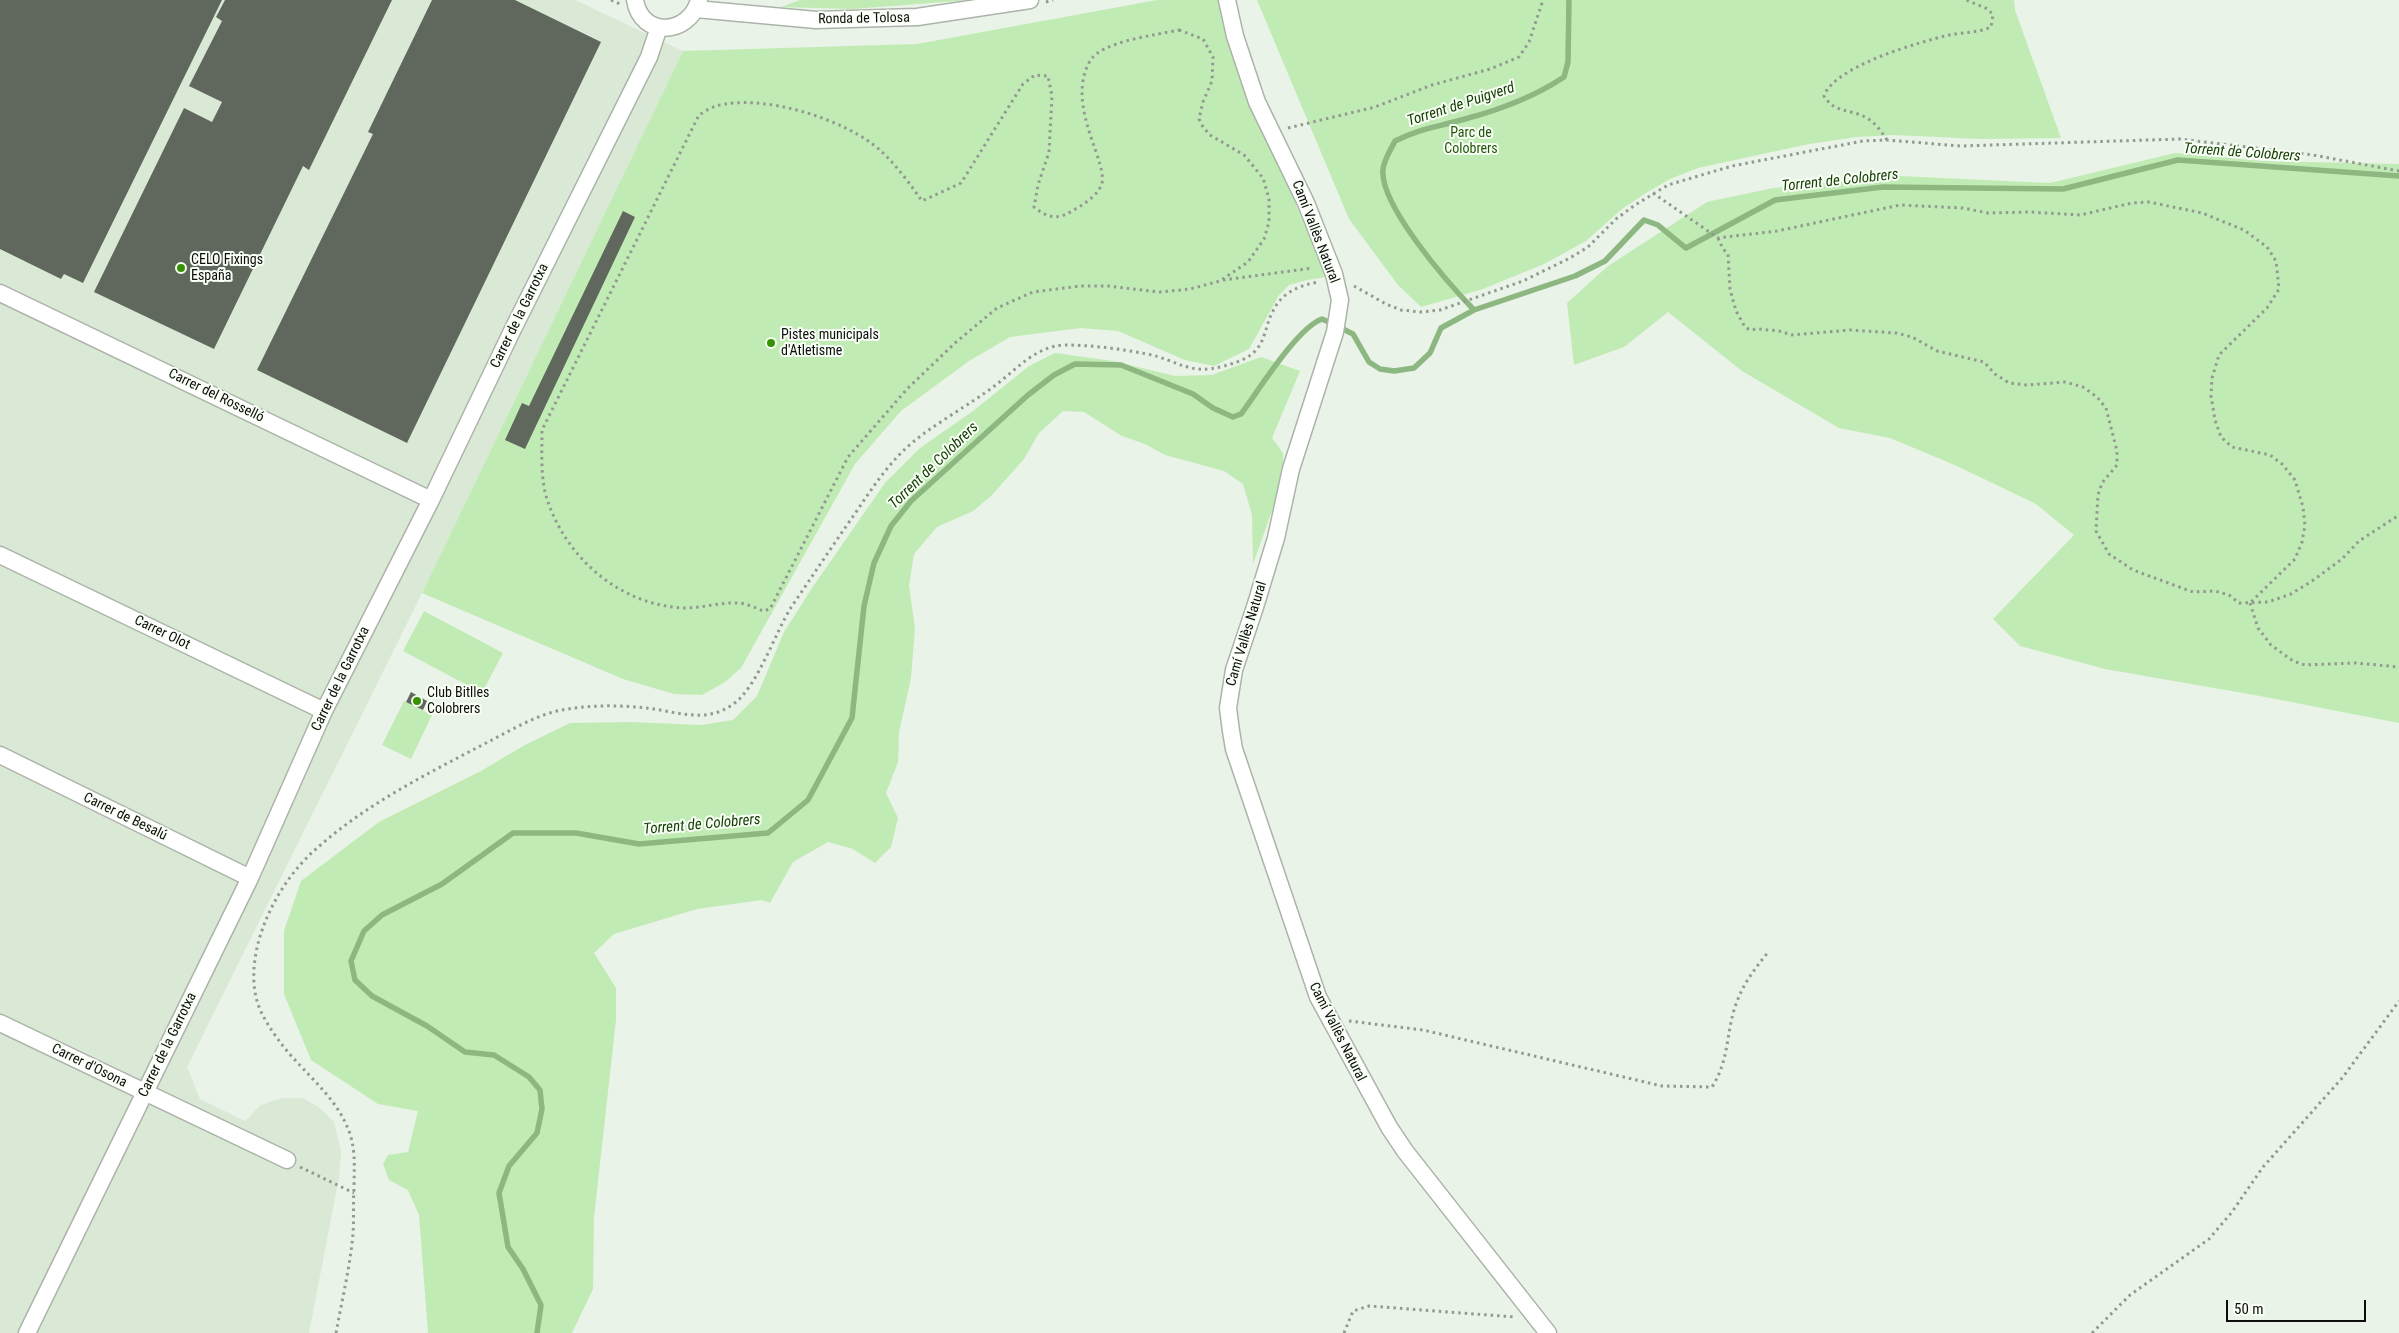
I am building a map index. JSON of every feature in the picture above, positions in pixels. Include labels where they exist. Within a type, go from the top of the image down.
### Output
[{"type":"street","points":[[635,0],[641,16],[649,23],[658,27],[668,28],[685,23],[698,4]]},
{"type":"street","name":"Ronda de Tolosa","points":[[698,4],[816,20],[917,17],[1030,0]]},
{"type":"street","name":"Camí Vallès Natural","points":[[1227,0],[1235,36],[1257,102],[1306,204],[1330,265],[1340,300],[1335,332],[1291,469],[1276,538],[1234,670],[1228,708],[1234,749],[1308,975],[1327,1018],[1388,1127],[1405,1152],[1548,1333]]},
{"type":"street","name":"Carrer de la Garrotxa","points":[[27,1333],[250,878],[324,711],[431,500],[513,329],[649,57],[658,27]]},
{"type":"street","name":"Carrer del Rosselló","points":[[0,293],[431,500]]},
{"type":"street","name":"Carrer Olot","points":[[0,555],[324,711]]},
{"type":"street","name":"Carrer de Besalú","points":[[0,755],[250,878]]},
{"type":"street","name":"Carrer d'Osona","points":[[1,1026],[286,1160]]},
{"type":"path","points":[[1272,133],[1375,107],[1432,85],[1490,69],[1519,57],[1529,42],[1543,0]]},
{"type":"path","points":[[1887,140],[1879,127],[1865,117],[1840,110],[1828,103],[1824,96],[1827,89],[1854,68],[1888,54],[1952,35],[1991,27],[1993,15],[1988,9],[1966,0]]},
{"type":"path","points":[[1220,281],[1248,262],[1264,239],[1268,222],[1269,199],[1263,178],[1244,156],[1210,135],[1203,127],[1199,119],[1203,102],[1212,81],[1213,58],[1203,39],[1179,30],[1104,48],[1090,60],[1082,88],[1084,120],[1102,174],[1101,186],[1089,200],[1064,216],[1046,217],[1034,208],[1038,185],[1050,152],[1052,96],[1048,76],[1035,75],[1023,84],[961,183],[922,202],[908,180],[881,151],[851,130],[808,113],[756,102],[716,106],[698,114],[542,430],[542,463],[548,501],[564,536],[584,561],[609,583],[639,599],[685,608],[740,603],[764,611],[770,608],[848,457],[908,389],[955,343],[998,308],[1033,292],[1080,286],[1108,286],[1160,292],[1190,289],[1220,281],[1330,265]]},
{"type":"path","points":[[336,1333],[353,1234],[355,1154],[349,1131],[336,1106],[284,1047],[263,1017],[255,995],[253,977],[260,929],[294,871],[316,848],[377,802],[417,779],[547,713],[606,706],[646,708],[698,716],[717,713],[733,705],[748,690],[780,625],[792,606],[884,472],[903,450],[997,384],[1026,360],[1043,350],[1063,345],[1103,348],[1149,354],[1198,370],[1212,369],[1236,363],[1256,350],[1263,340],[1273,310],[1282,298],[1294,288],[1317,282],[1335,281],[1346,283],[1401,310],[1420,312],[1440,310],[1523,282],[1570,258],[1588,247],[1616,219],[1653,193],[1696,175],[1846,143],[1887,140],[1960,146],[2180,139],[2313,155],[2399,172]]},
{"type":"path","points":[[1653,193],[1718,238],[1722,249],[1728,254],[1730,289],[1736,311],[1745,327],[1750,330],[1779,331],[1792,335],[1850,330],[1896,333],[1912,337],[1937,351],[1984,362],[1995,374],[2009,382],[2027,385],[2065,382],[2083,387],[2097,397],[2106,408],[2117,451],[2117,465],[2102,483],[2098,495],[2096,530],[2109,554],[2133,570],[2193,592],[2215,591],[2229,595],[2240,603],[2268,602],[2291,594],[2342,559],[2359,541],[2399,515]]},
{"type":"path","points":[[1718,238],[1778,231],[1900,205],[1963,208],[1988,213],[2030,212],[2080,215],[2132,203],[2150,202],[2202,213],[2244,230],[2267,247],[2276,261],[2278,289],[2267,308],[2219,355],[2212,378],[2211,396],[2215,420],[2221,437],[2232,448],[2270,455],[2282,464],[2295,480],[2303,507],[2305,526],[2302,542],[2295,559],[2250,604]]},
{"type":"path","points":[[2250,604],[2258,628],[2271,645],[2292,661],[2305,665],[2356,663],[2399,667]]},
{"type":"path","points":[[1327,1018],[1423,1030],[1662,1086],[1712,1087],[1722,1072],[1738,999],[1752,972],[1769,950]]},
{"type":"path","points":[[2092,1333],[2124,1300],[2209,1239],[2232,1212],[2263,1167],[2343,1076],[2399,1001]]},
{"type":"path","points":[[286,1160],[354,1193]]},
{"type":"path","points":[[1344,1333],[1353,1311],[1369,1306],[1538,1319]]},
{"type":"shaded area","points":[[0,0],[575,0],[683,51],[422,593],[187,1067],[200,1099],[245,1121],[261,1105],[281,1098],[303,1098],[320,1108],[334,1122],[341,1151],[339,1177],[309,1333],[0,1333]]},
{"type":"green space","points":[[800,0],[970,0],[852,9],[781,7]]},
{"type":"green space","name":"Pistes municipals d'Atletisme","points":[[1157,0],[1225,0],[1238,65],[1326,277],[1289,285],[1279,295],[1249,349],[1214,366],[1185,360],[1118,331],[1081,328],[1010,337],[969,361],[901,411],[855,464],[741,668],[725,682],[702,695],[674,694],[623,679],[422,593],[683,51],[917,44]]},
{"type":"green space","name":"Parc de Colobrers","points":[[1257,0],[2014,0],[2015,10],[2061,138],[1980,139],[1894,135],[1857,137],[1809,144],[1698,168],[1670,179],[1646,193],[1622,209],[1586,241],[1544,264],[1483,289],[1421,307],[1398,285],[1349,219]]},
{"type":"green space","points":[[2175,153],[2263,161],[2399,164],[2399,723],[2105,669],[2020,646],[1993,619],[2074,535],[2036,504],[1957,466],[1890,438],[1839,428],[1742,371],[1668,312],[1624,347],[1574,365],[1567,303],[1608,266],[1707,202],[1773,188],[1899,176],[2050,183]]},
{"type":"green space","points":[[1055,353],[1113,361],[1175,376],[1212,375],[1261,357],[1300,371],[1272,438],[1283,453],[1284,477],[1253,564],[1252,515],[1243,484],[1224,471],[1165,455],[1145,444],[1122,436],[1084,412],[1063,411],[1039,433],[1024,459],[991,496],[973,511],[937,527],[914,554],[909,586],[915,628],[911,678],[899,732],[898,762],[886,793],[898,818],[891,847],[875,863],[853,849],[828,842],[793,862],[770,903],[762,900],[697,909],[614,934],[594,953],[616,988],[616,1020],[594,1217],[593,1289],[572,1333],[428,1333],[419,1215],[408,1190],[389,1180],[383,1164],[388,1155],[408,1152],[418,1111],[378,1104],[311,1060],[284,994],[284,931],[301,881],[379,822],[481,771],[525,745],[570,723],[631,722],[701,725],[733,720],[757,696],[784,632],[812,588],[885,483],[920,448],[973,411],[1029,366]]},
{"type":"green space","points":[[424,611],[503,653],[482,693],[403,651]]},
{"type":"green space","points":[[404,701],[432,715],[411,759],[382,745]]},
{"type":"building","points":[[0,0],[222,0],[83,283],[64,274],[61,279],[0,249]]},
{"type":"building","points":[[225,0],[392,0],[309,170],[303,166],[214,349],[94,292],[184,108],[212,122],[222,102],[189,86],[222,21],[216,17]]},
{"type":"building","points":[[432,0],[515,0],[601,42],[407,443],[257,370],[373,134],[368,132]]},
{"type":"building","points":[[623,211],[635,217],[525,449],[505,440],[522,403],[529,406]]},
{"type":"building","name":"Club Bitlles Colobrers","points":[[411,692],[427,701],[423,710],[406,702]]},
{"type":"waterway","name":"Torrent de Puigverd","points":[[1474,310],[1433,263],[1403,223],[1392,203],[1385,184],[1383,169],[1385,162],[1395,141],[1421,130],[1503,107],[1541,91],[1564,77],[1568,62],[1569,0]]},
{"type":"waterway","name":"Torrent de Colobrers","points":[[1343,329],[1353,334],[1369,362],[1380,369],[1394,371],[1414,368],[1430,353],[1441,328],[1474,310],[1575,276],[1605,261],[1644,220],[1658,225],[1686,248],[1775,200],[1883,187],[2063,189],[2178,160],[2399,176]]},
{"type":"waterway","name":"Torrent de Colobrers","points":[[537,1333],[541,1305],[523,1269],[508,1247],[499,1193],[509,1166],[537,1133],[542,1109],[540,1090],[529,1077],[494,1055],[465,1052],[427,1026],[372,996],[355,980],[351,961],[364,931],[382,915],[442,884],[513,833],[576,833],[639,844],[768,833],[808,800],[852,718],[864,606],[874,563],[891,526],[911,501],[1028,395],[1054,375],[1075,364],[1121,365],[1193,394],[1213,408],[1233,417],[1241,414],[1301,334],[1322,319],[1331,323]]},
{"type":"place","name":"CELO Fixings España","points":[[181,268]]},
{"type":"place","name":"Pistes municipals d'Atletisme","points":[[771,343]]},
{"type":"place","name":"Club Bitlles Colobrers","points":[[417,701]]}]
